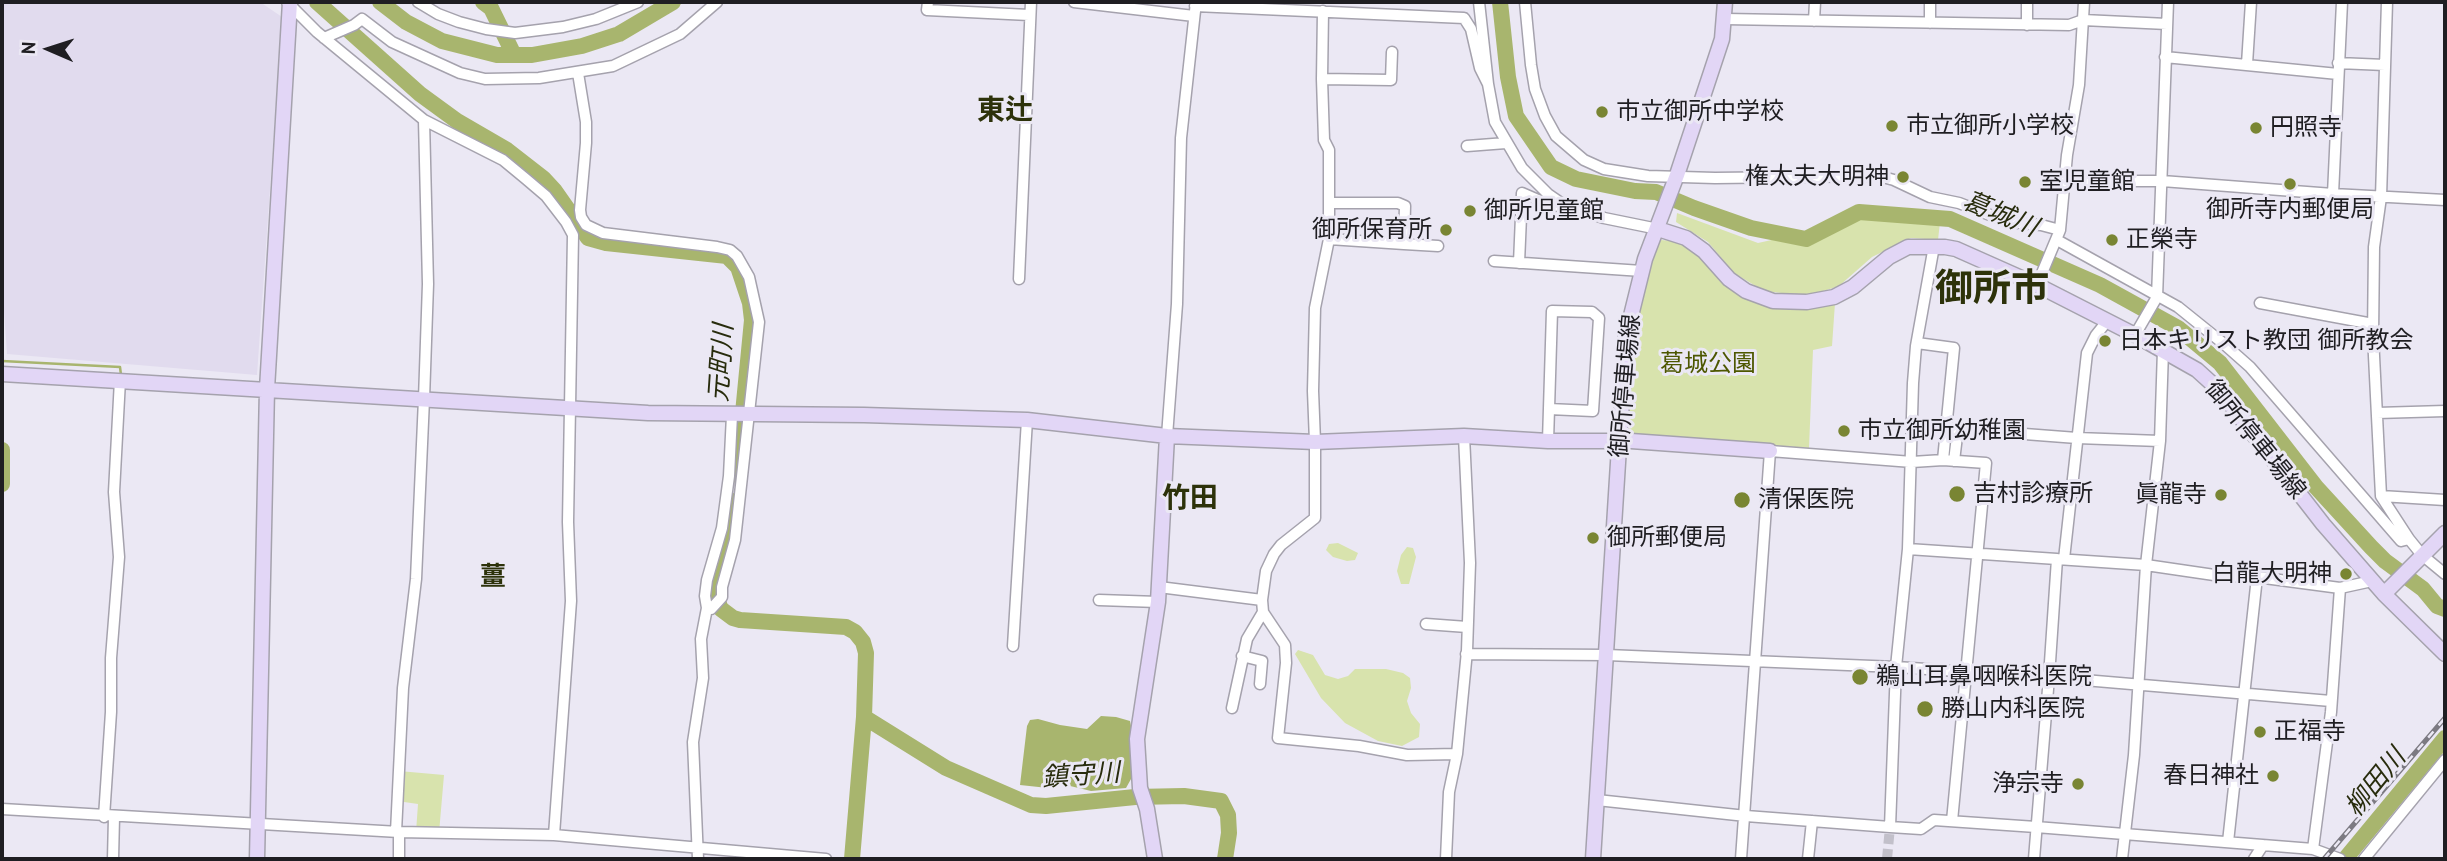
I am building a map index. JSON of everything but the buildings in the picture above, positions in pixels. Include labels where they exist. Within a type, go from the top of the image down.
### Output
[{"type":"street","points":[[418,2],[459,22],[514,33],[563,27],[596,19],[638,2]]},
{"type":"street","points":[[329,36],[362,19],[392,42],[460,73],[516,80],[613,66],[680,34],[717,2]]},
{"type":"street","points":[[928,2],[928,10],[1029,15]]},
{"type":"street","points":[[1019,279],[1031,2]]},
{"type":"street","points":[[1074,2],[1464,18],[1471,29],[1480,68],[1488,84]]},
{"type":"street","points":[[1401,2],[1401,15]]},
{"type":"street","points":[[1479,2],[1495,122],[1522,168],[1548,194],[1564,205],[1604,218],[1660,223],[1722,38],[1725,2]]},
{"type":"street","points":[[1525,2],[1535,89],[1545,116],[1556,136],[1584,160],[1604,169],[1627,174],[1676,179],[1879,176],[1895,180],[1930,197],[1959,204],[2008,222],[2041,225],[2057,238],[2178,307],[2250,367],[2401,541],[2409,539]]},
{"type":"street","points":[[1814,21],[1815,2]]},
{"type":"street","points":[[1930,2],[1930,23]]},
{"type":"street","points":[[2027,2],[2028,25]]},
{"type":"street","points":[[2039,281],[2057,238],[2079,85],[2084,2]]},
{"type":"street","points":[[2137,332],[2157,297],[2168,2]]},
{"type":"street","points":[[2247,64],[2251,2]]},
{"type":"street","points":[[2333,194],[2342,2]]},
{"type":"street","points":[[2387,2],[2381,197],[2374,247],[2374,324],[2381,496],[2420,558],[2445,574]]},
{"type":"street","points":[[289,3],[424,120],[503,160],[546,195],[567,221],[575,242],[569,408],[568,522],[571,601],[554,835]]},
{"type":"street","points":[[257,859],[267,389],[289,3]]},
{"type":"street","points":[[1155,859],[1147,809],[1140,788],[1138,739],[1158,602],[1177,304],[1181,138],[1195,8]]},
{"type":"street","points":[[1232,708],[1247,639],[1262,612],[1266,571],[1281,545],[1315,518],[1312,391],[1315,309],[1329,239],[1329,150],[1324,140],[1322,79],[1323,11]]},
{"type":"street","points":[[1724,19],[2028,25],[2070,25],[2083,20],[2167,24]]},
{"type":"street","points":[[1322,79],[1391,80],[1392,52]]},
{"type":"street","points":[[2165,57],[2338,69],[2385,65]]},
{"type":"street","points":[[578,73],[586,122],[578,211],[586,225],[603,233],[730,250],[737,256],[749,277],[759,322],[739,516],[722,597],[709,608]]},
{"type":"street","points":[[399,859],[403,688],[416,579],[428,284],[424,120]]},
{"type":"street","points":[[1467,146],[1506,142]]},
{"type":"street","points":[[2064,181],[2162,181],[2445,200]]},
{"type":"street","points":[[1519,263],[1522,192],[1552,206],[1564,205]]},
{"type":"street","points":[[1329,203],[1398,203],[1405,206],[1404,244]]},
{"type":"street","points":[[567,221],[578,211]]},
{"type":"street","name":"御所停車場線","points":[[1593,859],[1626,336],[1642,271],[1660,223],[1704,250],[1737,285],[1773,301],[1807,302],[1834,297],[1853,287],[1889,257],[1908,247],[1934,246],[1956,248],[2039,281],[2108,320],[2137,332],[2197,370],[2219,390],[2323,524],[2372,581],[2387,592],[2445,654]]},
{"type":"street","points":[[1329,239],[1438,246]]},
{"type":"street","points":[[1890,827],[1896,667],[1908,549],[1913,383],[1917,343],[1934,246]]},
{"type":"street","points":[[1494,261],[1642,271]]},
{"type":"street","points":[[2260,303],[2374,324]]},
{"type":"street","points":[[1548,441],[1552,311],[1592,312],[1599,318],[1593,411],[1549,409]]},
{"type":"street","points":[[2034,859],[2060,559],[2087,353],[2108,320]]},
{"type":"street","points":[[1917,343],[1954,348],[1949,460]]},
{"type":"street","points":[[2122,859],[2139,684],[2146,565],[2160,441],[2163,350]]},
{"type":"street","points":[[4,374],[648,413],[1027,419],[1167,436],[1315,442],[1464,436],[1548,441],[1631,441],[1912,461],[1986,463],[1952,821]]},
{"type":"street","points":[[113,859],[109,817],[111,658],[119,557],[114,492],[120,380]]},
{"type":"street","points":[[2378,413],[2445,411]]},
{"type":"street","points":[[698,854],[693,742],[703,678],[701,639],[709,608],[705,596],[722,528],[729,476],[732,415]]},
{"type":"street","points":[[1013,646],[1027,419]]},
{"type":"street","points":[[1952,428],[2077,438],[2160,441]]},
{"type":"street","points":[[1446,859],[1449,792],[1457,754],[1466,653],[1470,563],[1464,436]]},
{"type":"street","points":[[1741,859],[1770,451]]},
{"type":"street","points":[[2381,496],[2445,500]]},
{"type":"street","points":[[2387,592],[2445,533]]},
{"type":"street","points":[[1908,549],[2146,565],[2340,588],[2372,581]]},
{"type":"street","points":[[2228,842],[2257,577]]},
{"type":"street","points":[[1159,587],[1262,600]]},
{"type":"street","points":[[2314,849],[2332,701],[2340,588]]},
{"type":"street","points":[[1099,600],[1158,602]]},
{"type":"street","points":[[1262,612],[1285,645],[1286,663],[1278,738],[1359,746],[1407,755],[1457,754]]},
{"type":"street","points":[[1426,624],[1467,627]]},
{"type":"street","points":[[1466,653],[1607,655],[1896,667],[2244,692],[2332,701]]},
{"type":"street","points":[[1242,656],[1262,661],[1260,684]]},
{"type":"street","points":[[2364,859],[2445,760]]},
{"type":"street","points":[[1597,800],[1746,816],[1890,827],[1921,829],[1934,820],[2228,842],[2314,849],[2339,858]]},
{"type":"street","points":[[2,809],[398,832],[554,835],[698,854],[826,859]]},
{"type":"street","points":[[1808,859],[1812,821]]},
{"type":"street","points":[[2255,859],[2263,845]]},
{"type":"shaded area","points":[[2,2],[260,2],[282,17],[257,375],[7,354],[2,283]]},
{"type":"green space","points":[[1887,212],[1940,222],[1938,240],[1911,238],[1872,257],[1839,286],[1808,296],[1764,291],[1734,273],[1708,242],[1676,222],[1677,213],[1758,243],[1776,239],[1815,241],[1833,224]]},
{"type":"green space","name":"葛城公園","points":[[1660,240],[1676,241],[1693,250],[1733,290],[1835,303],[1832,346],[1813,350],[1809,448],[1628,435],[1631,337],[1650,263]]},
{"type":"green space","points":[[1338,543],[1358,553],[1355,560],[1333,557],[1326,550],[1329,544]]},
{"type":"green space","points":[[1407,547],[1413,548],[1416,557],[1409,584],[1401,584],[1397,571],[1401,555]]},
{"type":"green space","points":[[1298,650],[1313,655],[1325,675],[1338,679],[1348,676],[1355,669],[1386,669],[1403,673],[1410,678],[1411,688],[1407,701],[1411,713],[1420,724],[1419,737],[1402,746],[1378,741],[1345,723],[1321,698],[1295,654]]},
{"type":"green space","points":[[399,771],[444,775],[439,833],[416,832],[418,804],[397,801]]},
{"type":"water","points":[[1101,716],[1130,721],[1131,779],[1126,788],[1091,791],[1066,785],[1048,788],[1020,785],[1030,720],[1038,719],[1087,729]]},
{"type":"waterway","name":"元町川","points":[[317,2],[420,94],[457,121],[507,150],[543,178],[588,238],[606,243],[727,256],[738,267],[750,303],[752,320],[737,475]]},
{"type":"waterway","name":"葛城川","points":[[380,2],[406,22],[442,41],[497,55],[532,55],[582,46],[619,34],[673,2]]},
{"type":"waterway","points":[[483,2],[491,8],[514,55]]},
{"type":"waterway","name":"葛城川","points":[[1500,2],[1508,77],[1516,116],[1551,167],[1576,179],[1635,191],[1656,192],[1751,228],[1806,239],[1859,212],[1950,219],[2100,285],[2178,328],[2220,363],[2316,487],[2385,561],[2423,589],[2437,606],[2445,609]]},
{"type":"waterway","points":[[2,361],[120,367],[121,375]]},
{"type":"waterway","points":[[2,450],[2,484]]},
{"type":"waterway","name":"元町川","points":[[734,501],[729,540],[715,585],[715,595],[721,609],[740,620],[846,627],[855,632],[863,642],[866,653],[864,717],[852,859]]},
{"type":"waterway","name":"鎮守川","points":[[864,717],[946,768],[1031,805],[1046,806],[1135,797],[1184,796],[1221,801],[1228,815],[1229,833],[1225,859]]},
{"type":"waterway","name":"柳田川","points":[[2345,859],[2445,738]]},
{"type":"tunnel","points":[[1887,859],[1890,827]]},
{"type":"railway","points":[[2324,859],[2445,718]]},
{"type":"place","name":"市立御所中学校","points":[[1602,112]]},
{"type":"place","name":"市立御所小学校","points":[[1892,126]]},
{"type":"place","name":"円照寺","points":[[2256,128]]},
{"type":"place","name":"権太夫大明神","points":[[1903,177]]},
{"type":"place","name":"室児童館","points":[[2025,182]]},
{"type":"place","name":"御所寺内郵便局","points":[[2290,184]]},
{"type":"place","name":"御所児童館","points":[[1470,211]]},
{"type":"place","name":"御所保育所","points":[[1446,230]]},
{"type":"place","name":"正榮寺","points":[[2112,240]]},
{"type":"place","name":"日本キリスト教団 御所教会","points":[[2105,341]]},
{"type":"place","name":"市立御所幼稚園","points":[[1844,431]]},
{"type":"place","name":"吉村診療所","points":[[1957,494]]},
{"type":"place","name":"眞龍寺","points":[[2221,495]]},
{"type":"place","name":"清保医院","points":[[1742,500]]},
{"type":"place","name":"御所郵便局","points":[[1593,538]]},
{"type":"place","name":"白龍大明神","points":[[2346,574]]},
{"type":"place","name":"鵜山耳鼻咽喉科医院","points":[[1860,677]]},
{"type":"place","name":"勝山内科医院","points":[[1925,709]]},
{"type":"place","name":"正福寺","points":[[2260,732]]},
{"type":"place","name":"春日神社","points":[[2273,776]]},
{"type":"place","name":"浄宗寺","points":[[2078,784]]},
{"type":"district","name":"東辻","points":[[1005,111]]},
{"type":"district","name":"御所市","points":[[1992,290]]},
{"type":"district","name":"竹田","points":[[1190,499]]},
{"type":"district","name":"薑","points":[[493,578]]}]
